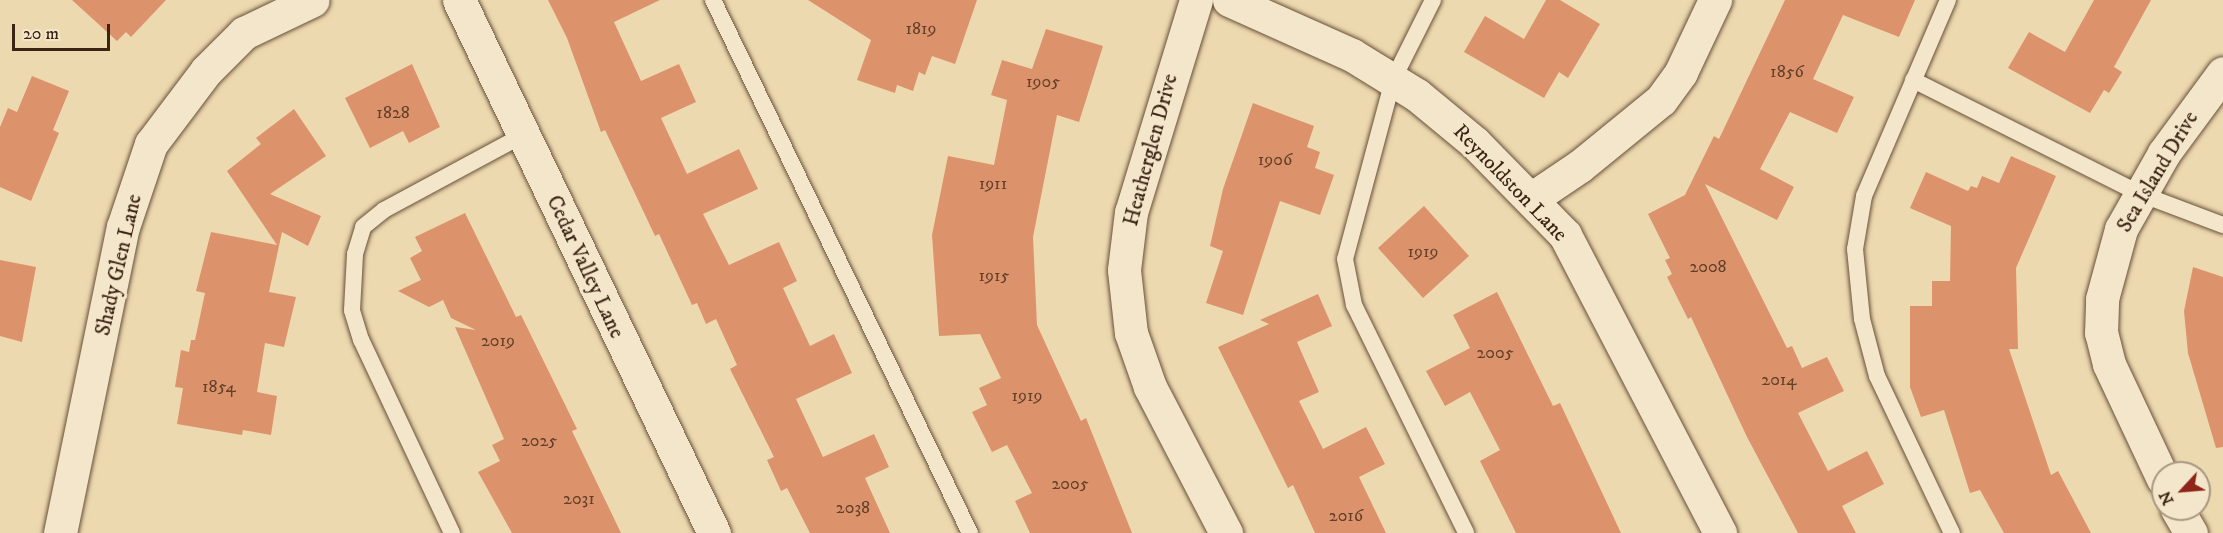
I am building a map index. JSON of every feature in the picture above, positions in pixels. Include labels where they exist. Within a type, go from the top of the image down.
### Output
[{"type":"street","name":"Shady Glen Lane","points":[[60,533],[123,227],[151,144],[206,71],[244,33],[313,0]]},
{"type":"street","name":"Cedar Valley Lane","points":[[459,0],[714,533]]},
{"type":"street","name":"Heatherglen Drive","points":[[1196,0],[1131,213],[1124,270],[1131,333],[1150,387],[1226,533]]},
{"type":"street","name":"Reynoldston Lane","points":[[1228,0],[1352,55],[1392,80],[1475,143],[1565,235],[1720,533]]},
{"type":"street","points":[[1531,199],[1580,166],[1662,100],[1681,72],[1715,0]]},
{"type":"street","name":"Sea Island Drive","points":[[2155,461],[2109,364],[2101,333],[2109,265],[2121,229],[2164,153],[2223,73]]},
{"type":"lane","points":[[713,0],[970,533]]},
{"type":"lane","points":[[1432,0],[1392,80],[1345,259],[1354,305],[1466,533]]},
{"type":"lane","points":[[1948,0],[1864,196],[1855,249],[1862,319],[1877,376],[1952,533]]},
{"type":"lane","points":[[1913,80],[2141,194],[2223,225]]},
{"type":"lane","points":[[452,533],[361,340],[352,310],[355,254],[363,227],[384,210],[523,135]]},
{"type":"building","points":[[72,0],[166,0],[131,37],[126,32],[117,41]]},
{"type":"building","points":[[548,0],[660,0],[614,22],[641,81],[679,64],[696,102],[661,118],[687,174],[739,149],[758,189],[703,214],[729,265],[779,242],[797,281],[783,288],[810,346],[834,334],[852,373],[796,399],[823,457],[874,434],[889,467],[865,478],[890,533],[810,533],[787,488],[781,491],[767,460],[774,457],[730,369],[737,365],[716,319],[706,324],[697,303],[692,305],[659,234],[655,236],[605,130],[601,132],[567,38]]},
{"type":"building","points":[[808,0],[977,0],[955,64],[932,56],[925,75],[919,72],[913,91],[897,85],[895,93],[857,80],[871,40]]},
{"type":"building","points":[[1546,0],[1560,0],[1600,24],[1568,78],[1559,72],[1544,98],[1464,52],[1485,16],[1524,39]]},
{"type":"building","points":[[1785,0],[1915,0],[1899,37],[1843,15],[1813,79],[1854,97],[1837,133],[1790,112],[1760,169],[1794,187],[1777,220],[1705,184],[1787,348],[1792,346],[1802,368],[1827,357],[1844,391],[1798,413],[1828,471],[1867,451],[1884,484],[1842,506],[1856,533],[1798,533],[1747,437],[1691,317],[1688,319],[1667,277],[1672,274],[1665,260],[1670,258],[1648,214],[1685,195],[1714,136],[1719,139]]},
{"type":"building","points":[[2094,0],[2151,0],[2114,67],[2122,72],[2109,93],[2104,90],[2090,113],[2008,68],[2029,32],[2065,52]]},
{"type":"building","points":[[1046,29],[1103,46],[1079,122],[1057,115],[1033,237],[1037,325],[1081,421],[1086,418],[1132,533],[1030,533],[1015,501],[1032,493],[1007,445],[992,452],[972,412],[987,405],[979,388],[1001,378],[980,334],[939,336],[932,235],[948,156],[994,165],[1007,100],[991,95],[1002,60],[1032,69]]},
{"type":"building","points":[[412,64],[440,127],[409,143],[403,131],[370,148],[345,98]]},
{"type":"building","points":[[32,76],[69,91],[53,130],[59,133],[31,201],[0,187],[0,127],[8,108],[17,112]]},
{"type":"building","points":[[1253,103],[1314,126],[1307,147],[1320,152],[1315,168],[1334,175],[1320,215],[1280,201],[1243,315],[1206,303],[1223,251],[1210,246],[1223,189]]},
{"type":"building","points":[[294,109],[326,156],[270,194],[321,216],[308,246],[282,232],[269,292],[296,297],[284,347],[265,343],[257,392],[277,396],[271,435],[243,430],[242,435],[177,424],[183,388],[175,387],[181,350],[189,352],[191,340],[195,340],[205,293],[196,291],[211,232],[277,245],[227,171],[261,144],[256,138]]},
{"type":"building","points":[[2011,156],[2056,176],[2016,268],[2018,349],[2009,349],[2051,475],[2058,471],[2091,533],[2004,533],[1980,490],[1970,493],[1944,410],[1921,417],[1910,387],[1910,306],[1932,306],[1932,281],[1950,281],[1951,226],[1910,208],[1926,172],[1968,191],[1971,186],[1977,188],[1982,176],[1999,183]]},
{"type":"building","points":[[1424,206],[1469,256],[1423,298],[1378,248]]},
{"type":"building","points":[[465,213],[516,317],[521,315],[577,429],[572,431],[621,533],[512,533],[478,472],[500,461],[492,445],[504,439],[455,327],[476,330],[451,318],[443,300],[429,307],[398,291],[421,280],[410,258],[422,251],[415,237]]},
{"type":"building","points":[[0,260],[36,267],[22,342],[0,336]]},
{"type":"building","points":[[2193,267],[2223,277],[2223,447],[2216,448],[2188,353],[2184,311]]},
{"type":"building","points":[[1497,292],[1553,406],[1560,403],[1621,533],[1516,533],[1480,461],[1500,450],[1470,392],[1445,406],[1426,371],[1470,348],[1453,315]]},
{"type":"building","points":[[1318,294],[1332,326],[1297,342],[1319,392],[1299,401],[1323,449],[1366,427],[1385,464],[1359,477],[1386,533],[1315,533],[1293,485],[1288,488],[1218,347],[1269,324],[1260,320]]}]
